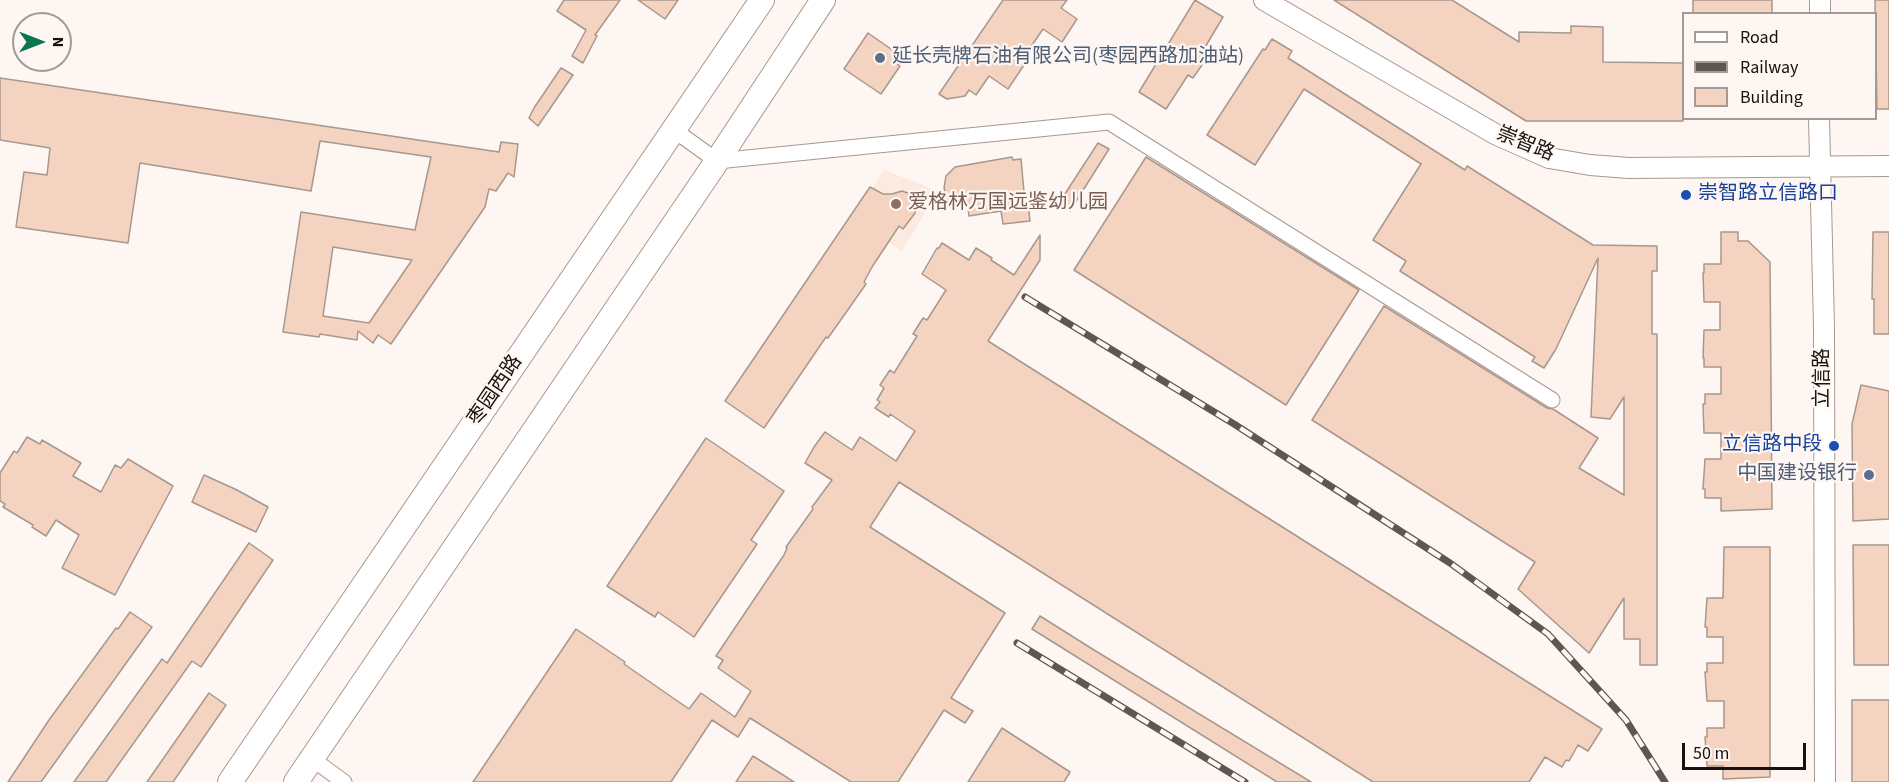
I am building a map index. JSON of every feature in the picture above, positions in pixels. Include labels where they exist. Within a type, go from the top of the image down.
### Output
[{"type":"main road","name":"枣园西路","points":[[230,782],[762,0]]},
{"type":"main road","points":[[296,782],[717,161],[823,0]]},
{"type":"street","name":"崇智路","points":[[1264,0],[1495,134],[1549,158],[1590,165],[1629,168],[1889,166]]},
{"type":"street","name":"立信路","points":[[1820,120],[1824,327],[1825,782]]},
{"type":"street","points":[[674,130],[717,161],[1109,122],[1552,400]]},
{"type":"street","points":[[311,758],[344,782]]},
{"type":"shaded area","name":"爱格林万国远鉴幼儿园","points":[[884,170],[938,191],[902,251],[853,218]]},
{"type":"building","points":[[564,0],[620,0],[595,35],[597,36],[583,63],[572,56],[586,30],[557,11]]},
{"type":"building","points":[[638,0],[678,0],[665,19]]},
{"type":"building","points":[[1003,0],[1067,0],[1061,8],[1077,19],[1062,42],[1043,29],[1024,57],[1028,59],[1008,89],[989,76],[976,95],[969,90],[965,96],[947,99],[939,94]]},
{"type":"building","points":[[1195,0],[1223,17],[1201,54],[1202,65],[1193,78],[1188,75],[1166,109],[1139,92]]},
{"type":"building","points":[[1334,0],[1452,0],[1519,42],[1519,32],[1571,33],[1571,26],[1603,27],[1603,62],[1682,63],[1683,121],[1526,121]]},
{"type":"building","points":[[1693,0],[1772,0],[1772,12],[1693,12]]},
{"type":"building","points":[[1875,0],[1889,0],[1889,109],[1877,109]]},
{"type":"building","points":[[868,33],[901,56],[896,63],[900,66],[881,94],[844,69]]},
{"type":"building","points":[[1272,39],[1292,51],[1288,58],[1465,170],[1467,166],[1593,245],[1657,246],[1657,271],[1652,271],[1652,334],[1657,334],[1657,665],[1640,665],[1640,639],[1624,639],[1624,598],[1589,653],[1518,589],[1535,562],[1312,420],[1384,306],[1598,438],[1579,468],[1624,495],[1624,397],[1610,419],[1591,417],[1598,258],[1556,349],[1544,368],[1532,361],[1535,357],[1400,271],[1406,261],[1373,240],[1421,164],[1304,89],[1255,165],[1207,135],[1263,49],[1265,50]]},
{"type":"building","points":[[561,68],[573,75],[538,126],[529,118]]},
{"type":"building","points":[[0,78],[499,152],[501,142],[518,144],[514,177],[508,173],[496,191],[489,189],[485,207],[391,344],[378,335],[373,343],[358,331],[357,340],[320,334],[319,337],[283,332],[301,212],[415,230],[431,157],[320,141],[311,191],[140,163],[128,243],[16,227],[24,172],[47,175],[50,148],[0,140]],"holes":[[[333,247],[412,260],[369,323],[323,316]]]},
{"type":"building","points":[[1098,143],[1109,149],[1070,211],[1059,203]]},
{"type":"building","points":[[1012,157],[1013,160],[1021,159],[1025,203],[1028,203],[1030,221],[1003,224],[1001,211],[969,216],[968,207],[960,207],[948,199],[944,188],[946,176],[955,167]]},
{"type":"building","points":[[1146,157],[1359,290],[1286,405],[1074,270]]},
{"type":"building","points":[[870,187],[883,194],[902,191],[911,194],[917,202],[915,213],[903,229],[899,226],[872,267],[864,282],[866,284],[828,338],[826,337],[764,428],[725,401]]},
{"type":"building","points":[[1721,232],[1738,232],[1738,241],[1748,241],[1770,262],[1772,509],[1721,511],[1721,498],[1705,498],[1705,489],[1703,489],[1705,459],[1721,459],[1721,433],[1704,433],[1705,394],[1721,394],[1721,367],[1704,367],[1704,330],[1720,330],[1720,302],[1704,302],[1703,273],[1704,264],[1721,264]]},
{"type":"building","points":[[1873,232],[1889,232],[1889,334],[1874,334]]},
{"type":"building","points":[[1040,235],[1040,260],[988,341],[1602,729],[1588,751],[1578,745],[1569,761],[1566,760],[1562,767],[1545,757],[1529,782],[1373,782],[899,482],[870,527],[1005,613],[951,698],[973,711],[965,723],[944,710],[898,782],[851,782],[750,718],[738,737],[712,720],[671,782],[473,782],[576,629],[689,709],[701,693],[735,717],[751,691],[718,668],[723,660],[716,656],[784,555],[786,547],[813,509],[812,507],[832,480],[805,463],[814,447],[825,432],[852,450],[860,437],[896,461],[915,431],[890,414],[889,417],[875,408],[880,402],[877,400],[884,388],[880,385],[890,370],[894,373],[917,336],[913,334],[923,318],[927,320],[946,290],[922,274],[937,248],[942,243],[969,260],[976,248],[1014,275]]},
{"type":"building","points":[[1861,385],[1889,391],[1889,519],[1853,521],[1852,424]]},
{"type":"building","points":[[27,437],[40,444],[42,440],[81,463],[73,476],[101,492],[115,465],[121,468],[128,459],[173,486],[115,595],[62,568],[79,535],[56,520],[46,536],[32,527],[33,525],[3,507],[5,504],[0,501],[0,473],[14,451],[17,453]]},
{"type":"building","points":[[706,438],[784,491],[751,540],[757,544],[694,637],[658,612],[655,617],[607,586]]},
{"type":"building","points":[[204,475],[268,507],[256,532],[192,502]]},
{"type":"building","points":[[249,543],[273,560],[201,667],[192,661],[106,782],[74,782],[162,659],[167,663]]},
{"type":"building","points":[[1853,545],[1889,545],[1889,665],[1854,665]]},
{"type":"building","points":[[1724,547],[1770,547],[1770,777],[1723,779],[1723,766],[1707,766],[1705,737],[1707,737],[1707,728],[1724,728],[1724,701],[1707,701],[1705,672],[1707,672],[1707,663],[1723,663],[1723,637],[1707,637],[1707,627],[1705,627],[1707,598],[1723,598]]},
{"type":"building","points":[[130,612],[152,627],[41,782],[8,782],[49,720]]},
{"type":"building","points":[[1040,616],[1311,782],[1277,782],[1032,629]]},
{"type":"building","points":[[209,693],[226,705],[173,782],[147,782]]},
{"type":"building","points":[[1852,700],[1889,700],[1889,782],[1852,782]]},
{"type":"building","points":[[1002,728],[1070,772],[1064,782],[968,782]]},
{"type":"building","points":[[753,756],[794,782],[736,782]]},
{"type":"railway","points":[[1025,297],[1234,424],[1450,563],[1548,634],[1626,720],[1665,782]]},
{"type":"railway","points":[[1017,643],[1245,782]]},
{"type":"place","name":"延长壳牌石油有限公司(枣园西路加油站)","points":[[880,58]]},
{"type":"place","name":"崇智路立信路口","points":[[1686,195]]},
{"type":"place","name":"爱格林万国远鉴幼儿园","points":[[896,204]]},
{"type":"place","name":"立信路中段","points":[[1834,446]]},
{"type":"place","name":"中国建设银行","points":[[1869,475]]}]
